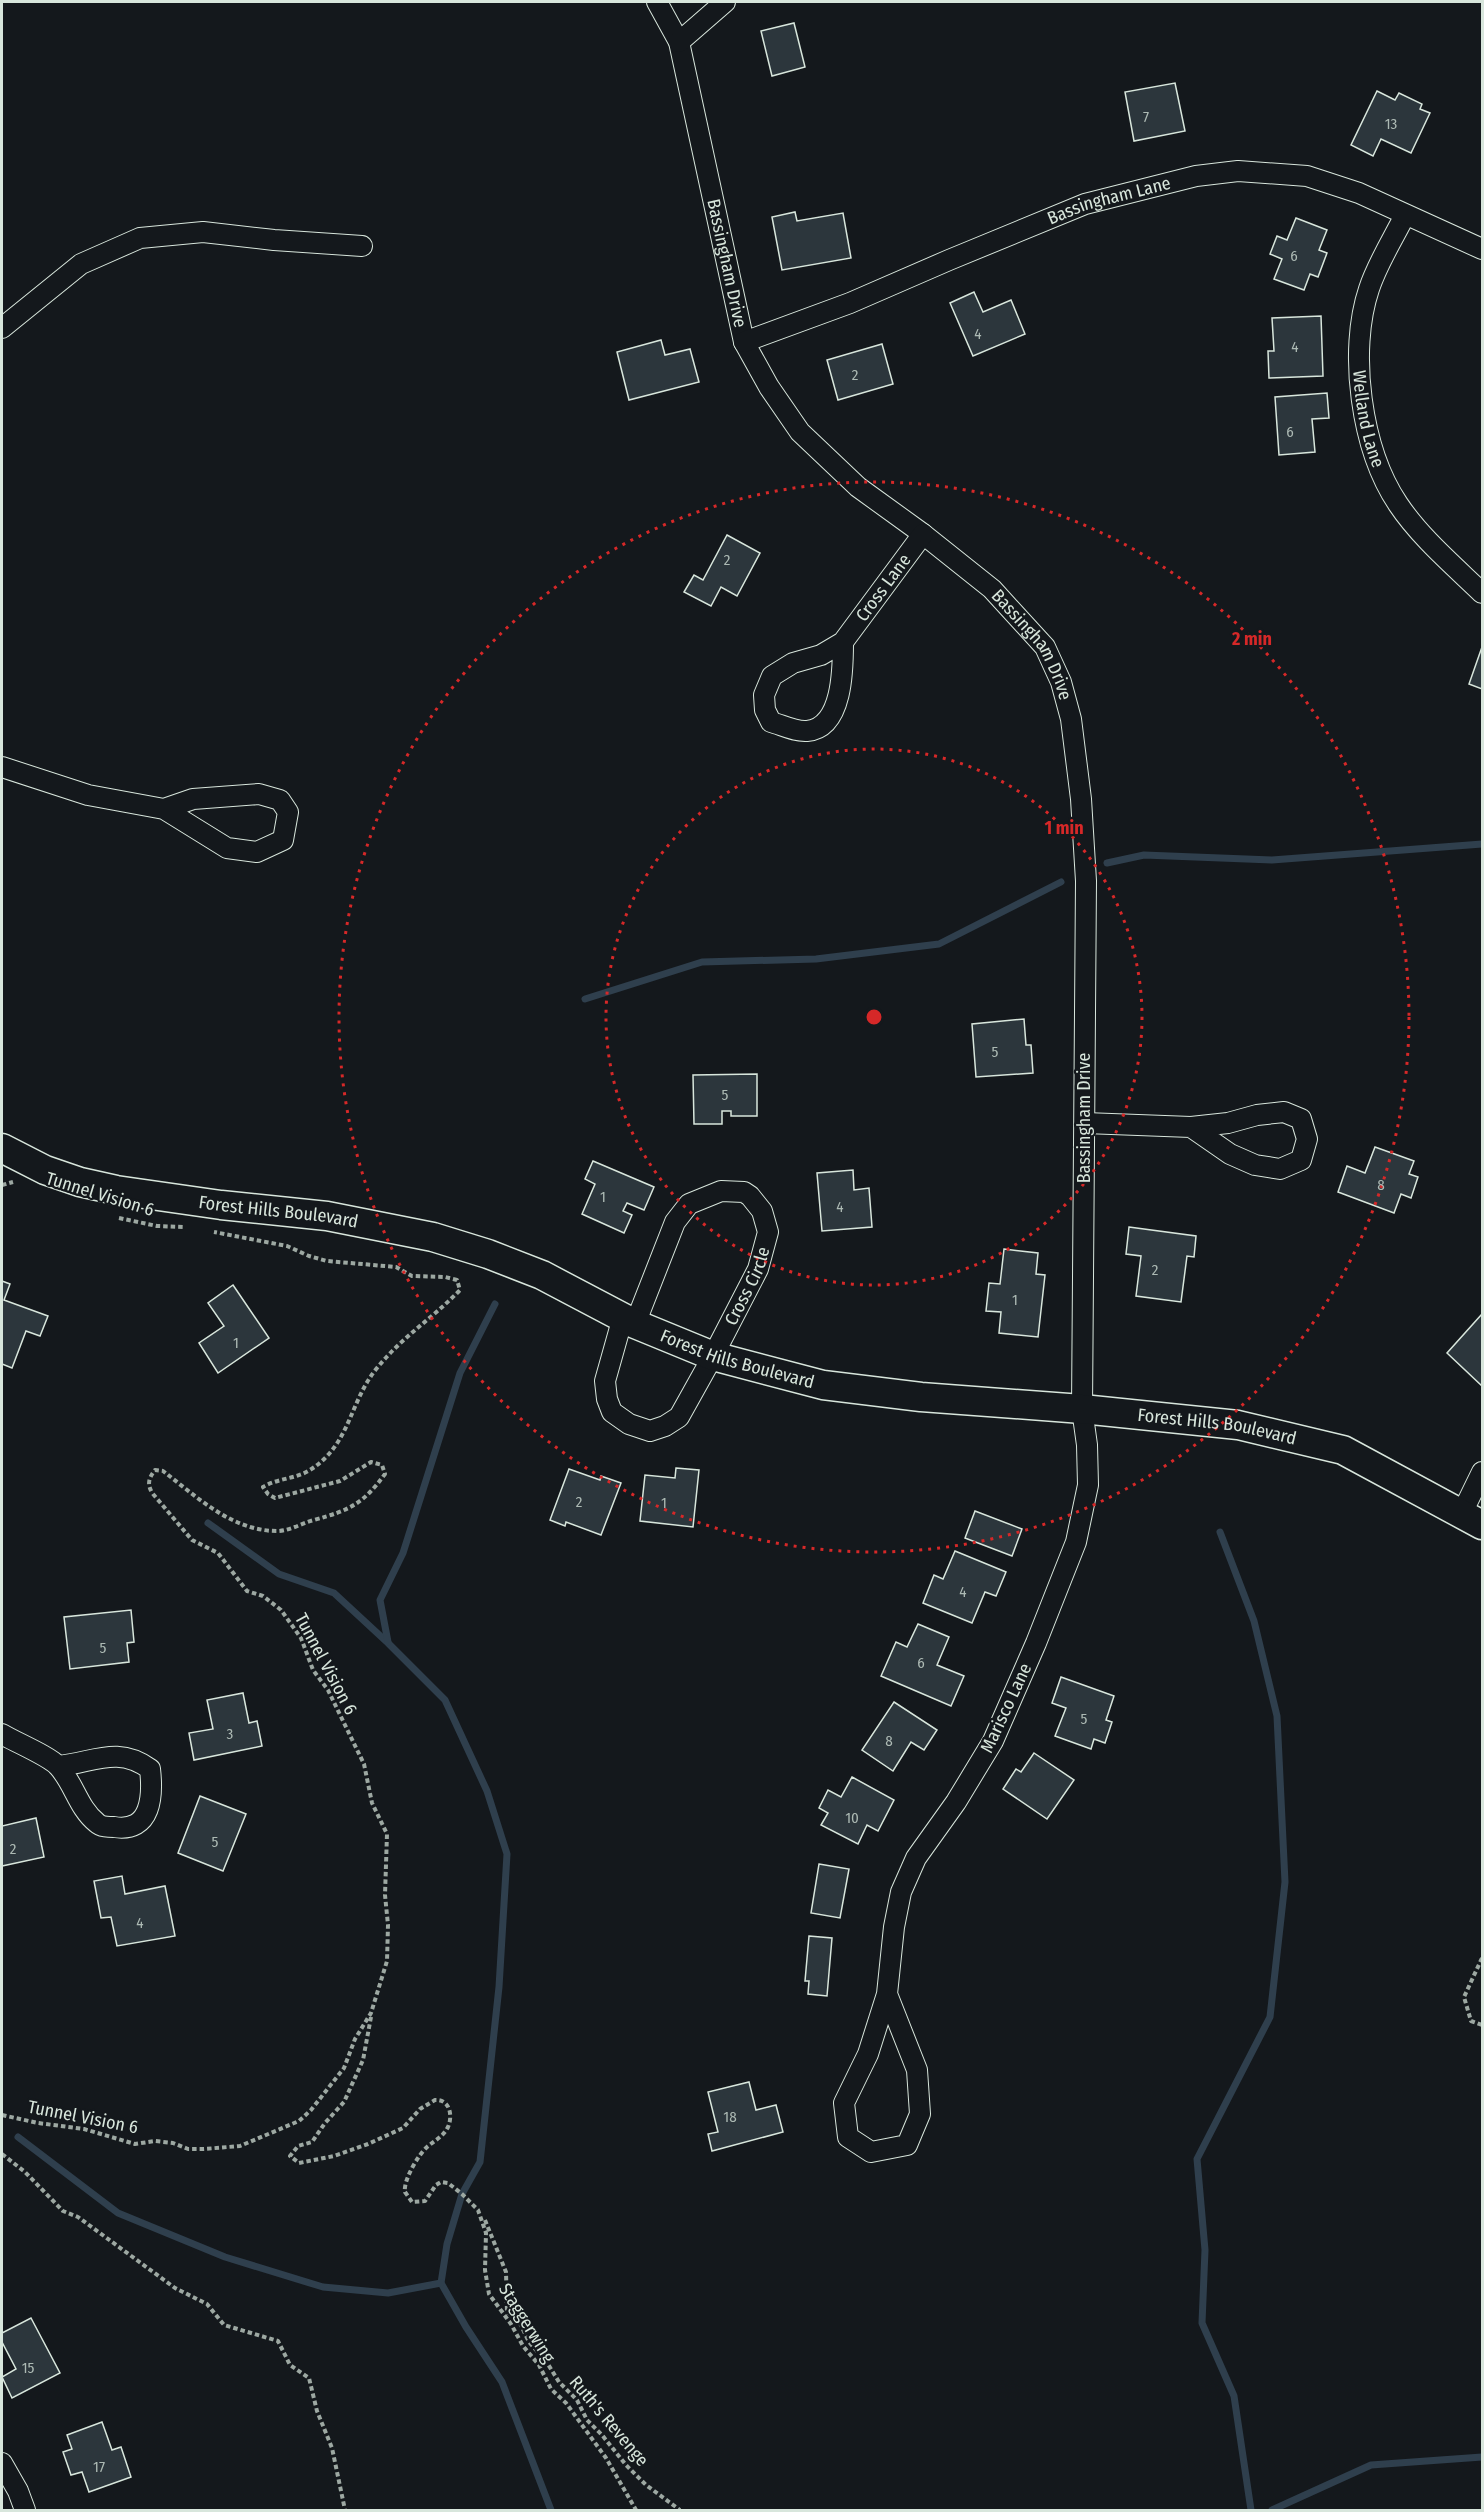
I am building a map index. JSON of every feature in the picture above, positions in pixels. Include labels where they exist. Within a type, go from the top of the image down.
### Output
[{"type":"main road","name":"Forest Hills Boulevard","points":[[2,1148],[45,1170],[80,1182],[116,1190],[221,1205],[327,1216],[433,1237],[488,1254],[542,1275],[629,1320],[714,1356],[824,1385],[921,1397],[1082,1409],[1238,1425],[1343,1450],[1472,1519]]},
{"type":"street","name":"Bassingham Drive","points":[[657,2],[679,42],[744,342],[769,387],[800,432],[858,487],[923,534],[992,590],[1045,647],[1061,682],[1071,719],[1081,799],[1086,881],[1082,1409]]},
{"type":"street","points":[[679,42],[725,2]]},
{"type":"street","name":"Bassingham Lane","points":[[744,342],[850,303],[1085,204],[1196,176],[1238,171],[1307,176],[1359,193],[1482,249]]},
{"type":"street","name":"Welland Lane","points":[[1405,215],[1369,287],[1360,324],[1358,363],[1368,432],[1378,468],[1398,504],[1441,553],[1482,593]]},
{"type":"street","points":[[2,328],[81,264],[140,238],[203,232],[362,246]]},
{"type":"street","name":"Cross Lane","points":[[843,642],[843,675],[836,705],[830,718],[819,728],[809,731],[799,731],[771,722],[765,710],[765,695],[772,676],[793,663],[821,656],[843,642],[923,534]]},
{"type":"street","points":[[2,767],[88,795],[164,809],[227,848],[257,852],[283,840],[288,812],[280,800],[259,794],[193,799],[164,809]]},
{"type":"street","points":[[1084,1123],[1191,1127],[1228,1123],[1257,1115],[1284,1112],[1301,1119],[1307,1138],[1301,1160],[1280,1170],[1255,1165],[1230,1154],[1191,1127]]},
{"type":"street","name":"Cross Circle","points":[[721,1191],[744,1192],[750,1196],[762,1211],[768,1232],[758,1269],[714,1356],[679,1417],[665,1426],[650,1431],[629,1424],[612,1412],[607,1399],[605,1381],[629,1320],[675,1222],[690,1204],[721,1191]]},
{"type":"street","name":"Marisco Lane","points":[[887,1994],[917,2070],[920,2114],[907,2145],[871,2152],[848,2137],[844,2103],[868,2054],[887,1994],[894,1927],[901,1892],[916,1858],[956,1803],[993,1741],[1036,1643],[1076,1542],[1088,1485],[1087,1446],[1082,1409]]},
{"type":"street","points":[[1472,1519],[1482,1472]]},
{"type":"street","points":[[2,1734],[58,1766],[81,1806],[98,1825],[122,1828],[138,1824],[149,1808],[153,1792],[150,1769],[137,1760],[119,1755],[58,1766]]},
{"type":"street","points":[[2,2463],[18,2491],[25,2511]]},
{"type":"path","name":"Tunnel Vision 6","points":[[2,1185],[15,1182],[23,1185]]},
{"type":"path","name":"Tunnel Vision 6","points":[[114,1216],[157,1226],[189,1228]]},
{"type":"path","name":"Tunnel Vision 6","points":[[2,2115],[38,2123],[84,2129],[135,2144],[156,2141],[173,2143],[188,2149],[240,2146],[299,2121],[344,2068],[355,2039],[371,2013],[387,1961],[388,1925],[385,1895],[387,1834],[372,1803],[364,1764],[328,1690],[313,1670],[301,1638],[281,1610],[263,1596],[247,1591],[218,1553],[192,1540],[148,1486],[154,1470],[163,1471],[214,1511],[261,1530],[281,1531],[297,1527],[362,1502],[385,1474],[382,1465],[371,1462],[340,1481],[275,1498],[268,1494],[264,1487],[310,1470],[336,1447],[344,1437],[366,1383],[377,1368],[414,1329],[460,1290],[457,1280],[445,1277],[412,1276],[396,1267],[327,1261],[286,1246],[208,1230]]},
{"type":"path","points":[[1482,1958],[1464,1997],[1471,2021],[1482,2025]]},
{"type":"path","points":[[371,2013],[363,2060],[344,2102],[325,2122],[312,2142],[298,2146],[290,2156],[299,2163],[334,2156],[368,2144],[403,2128],[420,2109],[435,2100],[440,2100],[449,2107],[451,2120],[447,2130],[425,2148],[406,2178],[405,2192],[412,2202],[419,2203],[425,2201],[436,2185],[441,2182],[448,2183],[478,2210]]},
{"type":"path","points":[[2,2154],[26,2172],[63,2211],[78,2217],[175,2289],[207,2304],[224,2325],[278,2341],[290,2365],[309,2378],[317,2411],[332,2448],[345,2511]]},
{"type":"path","name":"Staggerwing","points":[[478,2210],[486,2234],[485,2270],[489,2294],[539,2366],[551,2389],[566,2403],[606,2458],[636,2511]]},
{"type":"path","name":"Ruth's Revenge","points":[[478,2210],[484,2218],[506,2272],[507,2312],[519,2320],[529,2342],[546,2361],[559,2382],[577,2400],[587,2420],[626,2465],[646,2485],[680,2511]]},
{"type":"building","points":[[794,23],[805,67],[772,76],[761,31]]},
{"type":"building","points":[[1175,83],[1185,131],[1134,141],[1125,92]]},
{"type":"building","points":[[1377,91],[1395,100],[1399,93],[1422,104],[1420,109],[1430,113],[1411,153],[1381,139],[1373,156],[1351,145]]},
{"type":"building","points":[[795,212],[797,221],[843,213],[851,258],[782,270],[772,217]]},
{"type":"building","points":[[1296,218],[1327,230],[1319,250],[1327,253],[1318,277],[1310,274],[1304,290],[1274,279],[1282,259],[1270,254],[1277,236],[1287,240]]},
{"type":"building","points":[[974,292],[983,312],[1011,300],[1025,334],[973,356],[950,303]]},
{"type":"building","points":[[1321,316],[1323,376],[1269,378],[1268,351],[1274,351],[1272,318]]},
{"type":"building","points":[[661,340],[665,355],[690,349],[699,382],[629,400],[617,352]]},
{"type":"building","points":[[882,344],[893,384],[838,400],[827,360]]},
{"type":"building","points":[[1327,393],[1329,418],[1312,419],[1315,452],[1279,455],[1275,397]]},
{"type":"building","points":[[727,535],[760,553],[737,596],[721,587],[711,606],[684,592],[694,575],[703,580]]},
{"type":"building","points":[[1482,647],[1482,689],[1469,684]]},
{"type":"building","points":[[1024,1019],[1026,1045],[1031,1045],[1033,1073],[976,1077],[972,1024]]},
{"type":"building","points":[[757,1074],[757,1116],[731,1116],[731,1111],[722,1111],[722,1124],[694,1124],[693,1075]]},
{"type":"building","points":[[1375,1147],[1414,1161],[1409,1174],[1418,1177],[1411,1198],[1401,1194],[1394,1213],[1338,1192],[1347,1166],[1365,1173]]},
{"type":"building","points":[[593,1161],[654,1187],[644,1210],[627,1203],[623,1211],[632,1215],[624,1233],[582,1214],[595,1184],[585,1179]]},
{"type":"building","points":[[853,1170],[854,1190],[869,1188],[872,1227],[822,1231],[817,1173]]},
{"type":"building","points":[[1129,1227],[1196,1236],[1194,1257],[1187,1256],[1181,1302],[1136,1296],[1141,1256],[1126,1254]]},
{"type":"building","points":[[1004,1249],[1038,1253],[1036,1274],[1045,1275],[1038,1337],[999,1333],[1001,1312],[986,1311],[989,1283],[1000,1284]]},
{"type":"building","points":[[2,1281],[10,1284],[4,1300],[48,1316],[40,1336],[26,1331],[12,1368],[2,1364]]},
{"type":"building","points":[[233,1285],[269,1338],[218,1373],[199,1343],[224,1326],[208,1303]]},
{"type":"building","points":[[1482,1314],[1482,1386],[1447,1353]]},
{"type":"building","points":[[676,1468],[699,1470],[693,1527],[640,1521],[645,1475],[675,1478]]},
{"type":"building","points":[[569,1469],[600,1480],[601,1476],[621,1483],[601,1535],[566,1522],[565,1526],[550,1520]]},
{"type":"building","points":[[975,1511],[1022,1529],[1012,1556],[965,1538]]},
{"type":"building","points":[[955,1551],[1006,1572],[996,1596],[985,1592],[972,1623],[923,1603],[934,1575],[943,1579]]},
{"type":"building","points":[[131,1610],[134,1642],[127,1643],[129,1662],[70,1669],[64,1617]]},
{"type":"building","points":[[918,1624],[949,1637],[937,1665],[964,1676],[951,1706],[881,1676],[896,1642],[907,1647]]},
{"type":"building","points":[[1061,1677],[1114,1696],[1106,1720],[1112,1722],[1105,1743],[1094,1739],[1091,1749],[1055,1736],[1066,1708],[1052,1703]]},
{"type":"building","points":[[243,1693],[249,1723],[257,1721],[262,1746],[194,1760],[189,1733],[213,1729],[207,1700]]},
{"type":"building","points":[[894,1702],[937,1730],[924,1750],[911,1742],[893,1771],[862,1750]]},
{"type":"building","points":[[1034,1753],[1074,1780],[1047,1819],[1003,1789],[1016,1769],[1021,1772]]},
{"type":"building","points":[[852,1777],[894,1800],[878,1831],[867,1825],[858,1844],[821,1825],[828,1813],[819,1808],[828,1790],[841,1797]]},
{"type":"building","points":[[200,1796],[246,1814],[223,1871],[178,1853]]},
{"type":"building","points":[[36,1818],[44,1857],[2,1866],[2,1826]]},
{"type":"building","points":[[819,1864],[849,1869],[840,1918],[811,1913]]},
{"type":"building","points":[[122,1876],[125,1894],[165,1886],[175,1936],[117,1946],[111,1917],[101,1918],[94,1881]]},
{"type":"building","points":[[809,1936],[832,1938],[827,1996],[808,1994],[809,1981],[805,1981]]},
{"type":"building","points":[[749,2082],[756,2110],[776,2105],[783,2132],[712,2151],[708,2134],[718,2132],[708,2092]]},
{"type":"building","points":[[31,2318],[60,2373],[12,2398],[2,2377],[16,2369],[2,2342],[2,2333]]},
{"type":"building","points":[[102,2422],[112,2450],[121,2447],[131,2477],[89,2492],[82,2472],[71,2475],[63,2452],[72,2449],[67,2435]]},
{"type":"waterway","points":[[1107,863],[1144,855],[1272,860],[1482,844]]},
{"type":"waterway","points":[[585,999],[702,962],[816,959],[939,944],[1061,882]]},
{"type":"waterway","points":[[388,1642],[380,1600],[403,1553],[460,1373],[495,1304]]},
{"type":"waterway","points":[[208,1523],[279,1574],[334,1593],[388,1643],[445,1700],[487,1791],[507,1854],[499,1987],[480,2162],[462,2194],[447,2244],[441,2283],[502,2382],[551,2510]]},
{"type":"waterway","points":[[1220,1532],[1254,1621],[1277,1716],[1285,1882],[1270,2017],[1197,2159],[1205,2250],[1202,2323],[1234,2396],[1251,2510]]},
{"type":"waterway","points":[[18,2137],[118,2213],[225,2257],[323,2287],[388,2293],[441,2283]]},
{"type":"waterway","points":[[1272,2510],[1371,2465],[1482,2457]]}]
